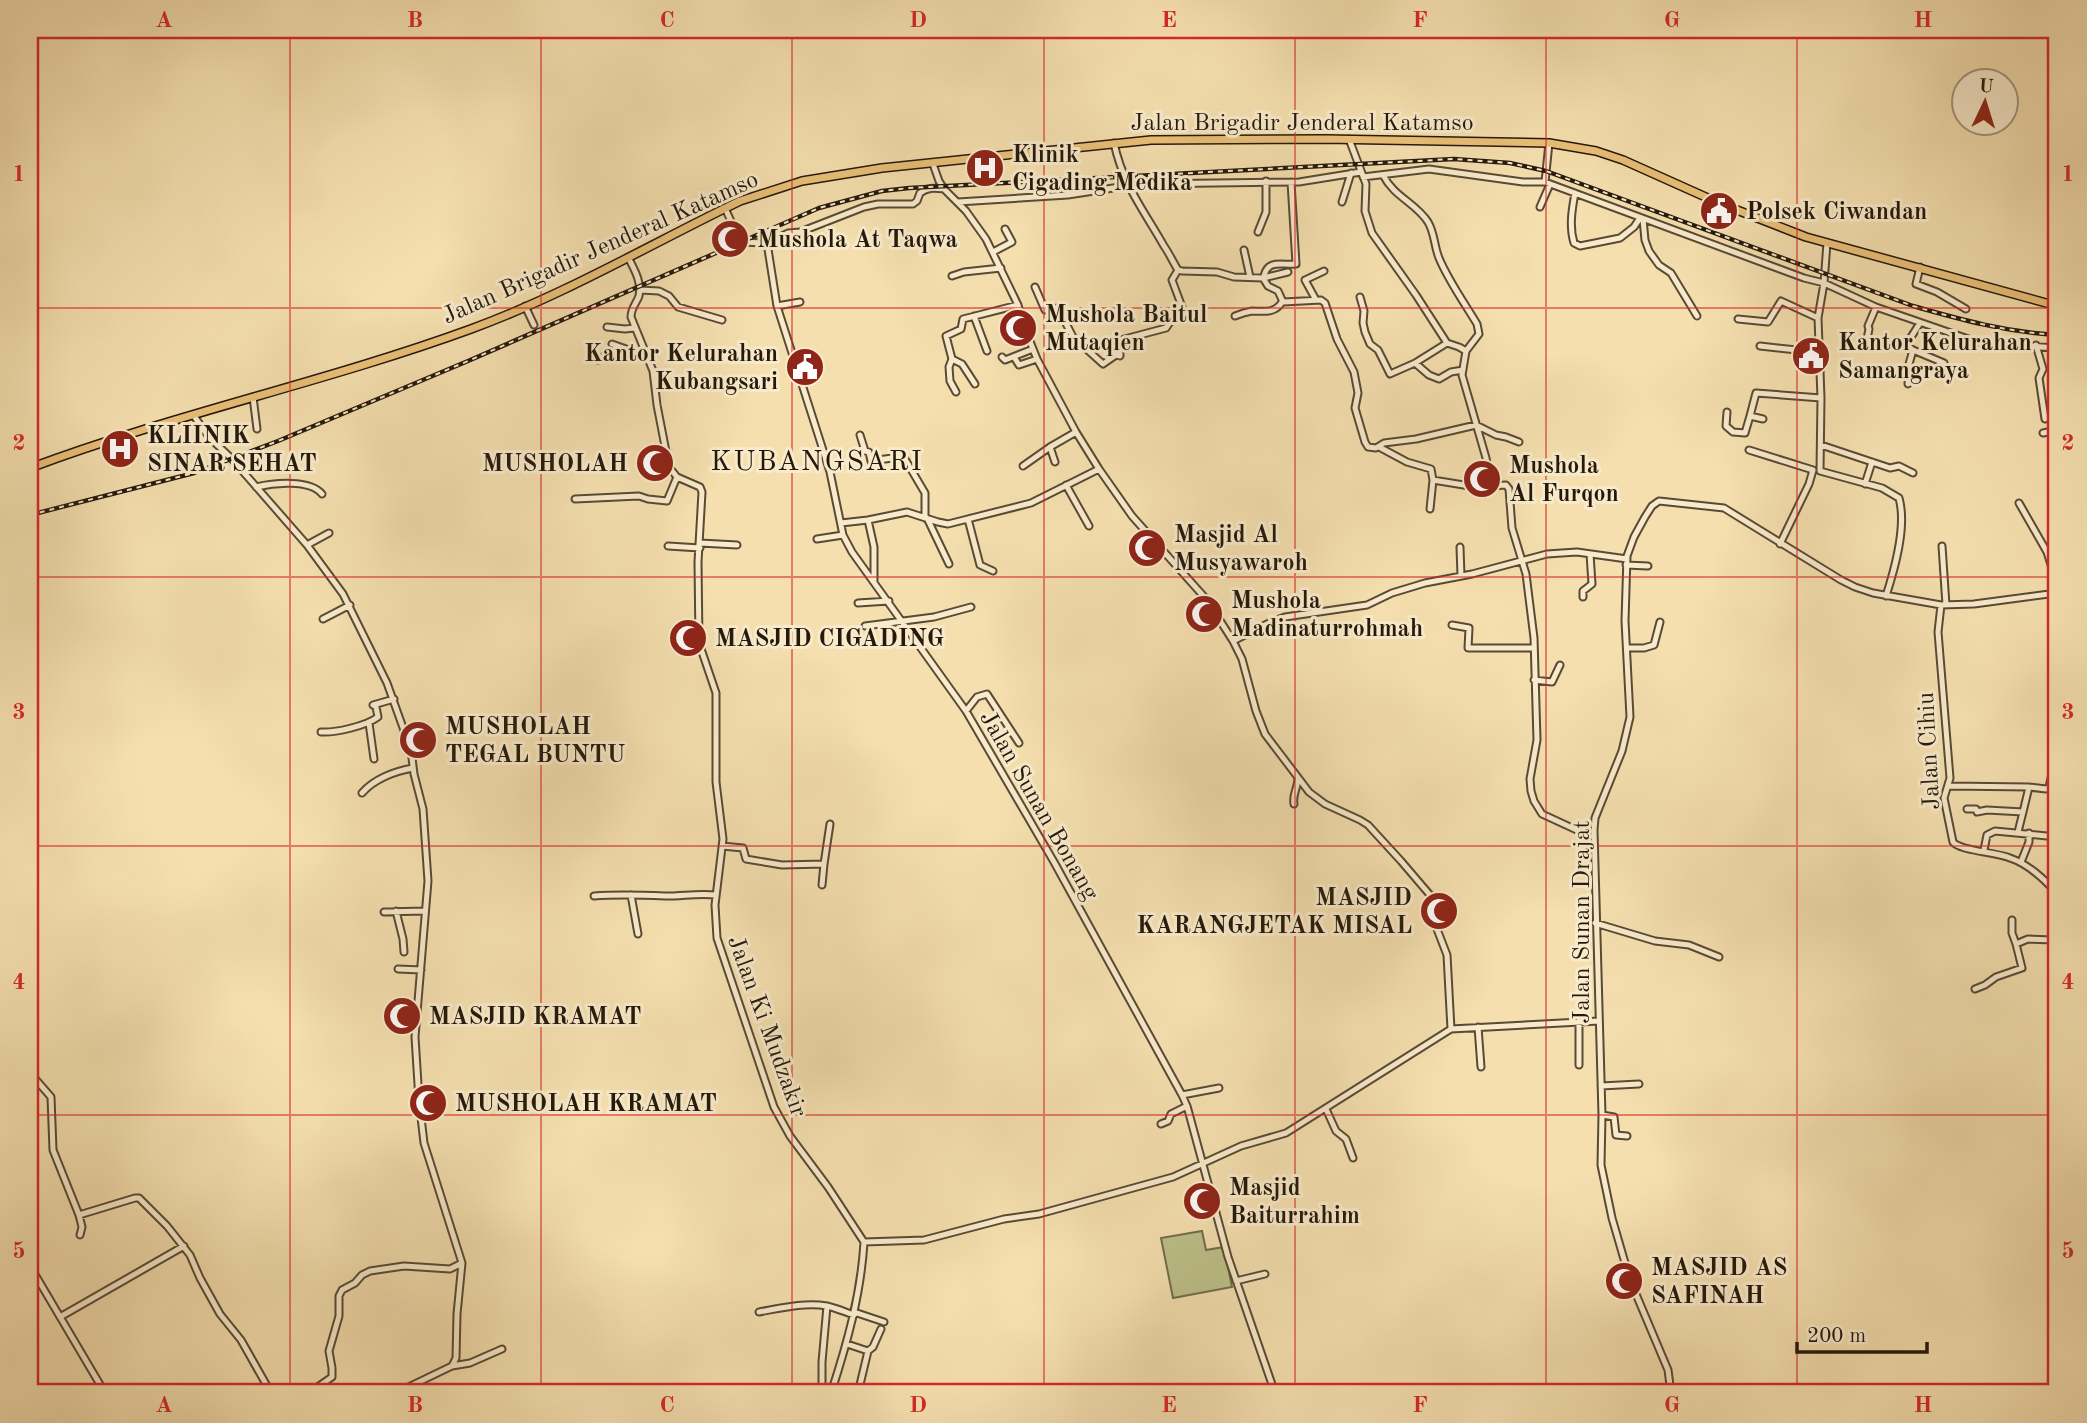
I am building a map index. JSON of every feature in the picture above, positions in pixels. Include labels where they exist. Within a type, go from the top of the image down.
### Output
[{"type":"highway","name":"Jalan Brigadir Jenderal Katamso","points":[[30,468],[474,328],[628,257],[725,208],[770,190],[802,181],[882,168],[1114,143],[1206,138],[1349,139],[1549,143],[1596,151],[1779,227],[1827,243],[2057,306]]},
{"type":"street","points":[[1349,139],[1367,187],[1365,211],[1372,233],[1447,344],[1465,351]]},
{"type":"street","points":[[1114,143],[1119,166],[1128,185],[1178,270],[1217,272],[1234,277],[1264,277],[1288,272]]},
{"type":"street","points":[[1540,207],[1547,183],[1549,143]]},
{"type":"street","points":[[933,164],[944,189],[981,231],[993,252],[1018,305],[1037,359],[1099,469],[1132,516],[1207,600],[1233,641],[1242,659],[1265,734],[1309,792],[1325,804],[1368,825],[1430,895],[1435,925],[1447,955],[1451,1029]]},
{"type":"street","points":[[958,202],[1068,195],[1128,185],[1312,181],[1351,173],[1383,176],[1429,169],[1547,183],[1693,240],[1824,284],[1876,307],[1980,343],[2057,348]]},
{"type":"street","points":[[1342,202],[1351,173]]},
{"type":"street","points":[[1383,176],[1404,200],[1421,212],[1428,223],[1439,259],[1477,324],[1479,334],[1465,351],[1462,370],[1491,486]]},
{"type":"street","points":[[1258,232],[1266,212],[1266,181]]},
{"type":"street","points":[[1282,302],[1278,291],[1268,286],[1264,277],[1271,265],[1296,264],[1291,182]]},
{"type":"street","points":[[725,208],[742,242],[768,243],[788,233],[800,232],[864,207],[878,204],[913,204],[923,190],[944,189]]},
{"type":"street","points":[[1575,193],[1572,237],[1574,243],[1580,246],[1620,238],[1641,219]]},
{"type":"street","points":[[1641,219],[1649,251],[1659,265],[1671,273],[1697,316]]},
{"type":"street","points":[[993,252],[1012,242],[1006,229]]},
{"type":"street","name":"Jalan Sunan Bonang","points":[[768,243],[777,306],[830,472],[843,535],[852,552],[966,710],[1054,862],[1182,1095],[1236,1281],[1275,1393]]},
{"type":"street","points":[[1780,544],[1816,471],[1821,445],[1818,318],[1827,243]]},
{"type":"street","points":[[1244,250],[1250,277]]},
{"type":"street","points":[[575,499],[639,496],[665,501],[668,500],[677,477],[669,467],[654,377],[630,313],[638,298],[640,286],[628,257]]},
{"type":"street","points":[[1920,267],[1916,284],[1937,292],[1966,309]]},
{"type":"street","points":[[952,276],[1001,268]]},
{"type":"street","points":[[1035,287],[1045,310],[1058,308],[1073,337],[1103,364],[1116,355],[1120,356],[1117,341],[1166,328],[1170,322],[1185,315],[1172,280],[1178,270]]},
{"type":"street","points":[[1316,300],[1305,280],[1324,271]]},
{"type":"street","points":[[639,290],[659,291],[669,296],[678,307],[722,320]]},
{"type":"street","points":[[1360,297],[1365,332],[1370,344],[1378,350],[1389,373],[1415,363],[1447,344]]},
{"type":"street","points":[[1282,302],[1321,300],[1325,303],[1354,372],[1358,393],[1355,408],[1365,442],[1368,447],[1379,447],[1407,462],[1431,469],[1433,480],[1430,509]]},
{"type":"street","points":[[1738,319],[1768,322],[1780,301],[1818,318]]},
{"type":"street","points":[[777,306],[800,302]]},
{"type":"street","points":[[1235,316],[1254,311],[1267,312],[1279,307],[1282,302]]},
{"type":"street","points":[[956,392],[950,381],[952,359],[946,336],[960,330],[962,320],[1018,305]]},
{"type":"street","points":[[525,306],[534,325]]},
{"type":"street","points":[[1867,339],[1868,324],[1876,307]]},
{"type":"street","points":[[974,316],[987,351]]},
{"type":"street","points":[[1920,323],[1906,345],[1944,363]]},
{"type":"street","points":[[607,327],[625,330],[634,328]]},
{"type":"street","points":[[1760,346],[1806,351],[1818,338]]},
{"type":"street","points":[[612,344],[626,349],[632,355]]},
{"type":"street","points":[[2036,345],[2043,369],[2039,378],[2045,419]]},
{"type":"street","points":[[1002,357],[1005,360],[1033,349]]},
{"type":"street","points":[[1908,384],[1913,350]]},
{"type":"street","points":[[598,360],[604,356],[621,358],[646,355]]},
{"type":"street","points":[[1014,357],[1019,365],[1037,359]]},
{"type":"street","points":[[952,359],[962,364],[975,384]]},
{"type":"street","points":[[1415,363],[1429,375],[1439,379],[1451,372],[1462,370]]},
{"type":"street","points":[[2057,372],[2053,376],[2057,397]]},
{"type":"street","points":[[1727,412],[1726,426],[1733,432],[1745,433],[1756,393],[1821,398]]},
{"type":"street","points":[[253,397],[257,429]]},
{"type":"street","points":[[194,416],[209,437],[232,459],[307,545],[336,583],[350,605],[394,699],[411,750],[423,809],[428,881],[415,1037],[422,1136],[463,1264],[457,1314],[456,1358],[452,1366]]},
{"type":"street","points":[[1751,416],[1763,419]]},
{"type":"street","points":[[1379,447],[1384,443],[1416,439],[1476,425],[1519,442]]},
{"type":"street","points":[[2043,433],[2057,430]]},
{"type":"street","points":[[1023,466],[1076,432]]},
{"type":"street","points":[[860,435],[865,451],[869,452],[872,461],[902,454],[925,493],[926,518],[949,564]]},
{"type":"street","points":[[1821,445],[1890,468],[1899,466],[1913,473]]},
{"type":"street","points":[[1050,447],[1055,462]]},
{"type":"street","points":[[1749,450],[1882,488],[1897,496],[1902,515],[1895,566],[1886,596]]},
{"type":"street","points":[[1865,484],[1872,463]]},
{"type":"street","points":[[841,523],[900,512],[944,524],[968,519],[1031,503],[1099,469]]},
{"type":"street","name":"Jalan Ki Mudzakir","points":[[677,477],[702,489],[699,643],[716,693],[716,782],[722,821],[722,846],[714,916],[719,948],[774,1107],[790,1136],[828,1187],[863,1242]]},
{"type":"street","points":[[1433,480],[1481,487],[1508,487],[1512,528],[1529,593],[1534,648],[1537,740],[1530,779],[1534,802],[1542,814],[1578,830],[1585,844],[1594,848]]},
{"type":"street","points":[[256,487],[274,484],[305,485],[316,487],[323,494]]},
{"type":"street","points":[[1066,485],[1089,526]]},
{"type":"street","name":"Jalan Sunan Drajat","points":[[1671,1393],[1668,1370],[1630,1280],[1612,1218],[1601,1165],[1595,818],[1617,765],[1630,717],[1625,621],[1626,562],[1634,537],[1652,506],[1659,501],[1719,506],[1855,587],[1886,596],[1944,605],[1974,604],[2057,593]]},
{"type":"street","points":[[2019,503],[2047,552],[2057,584]]},
{"type":"street","points":[[968,519],[980,565],[993,571]]},
{"type":"street","points":[[868,520],[874,547],[874,582]]},
{"type":"street","points":[[307,545],[329,533]]},
{"type":"street","points":[[817,539],[843,535]]},
{"type":"street","points":[[668,546],[737,544]]},
{"type":"street","name":"Jalan Cihiu","points":[[1942,546],[1944,605],[1938,632],[1949,786],[1944,798],[1954,843],[1961,848],[1984,850],[2021,862],[2055,892]]},
{"type":"street","points":[[1460,547],[1461,576]]},
{"type":"street","points":[[1233,641],[1285,617],[1367,605],[1407,588],[1522,559],[1560,553],[1590,554],[1648,566]]},
{"type":"street","points":[[1583,597],[1583,591],[1592,584],[1590,554]]},
{"type":"street","points":[[859,603],[889,601]]},
{"type":"street","points":[[323,619],[350,605]]},
{"type":"street","points":[[865,626],[934,617],[971,607]]},
{"type":"street","points":[[1192,614],[1198,622],[1219,619]]},
{"type":"street","points":[[1627,648],[1654,645],[1660,622]]},
{"type":"street","points":[[1452,625],[1469,628],[1468,648],[1534,648]]},
{"type":"street","points":[[1534,680],[1552,682],[1560,664]]},
{"type":"street","points":[[966,710],[976,697],[987,694],[1019,743]]},
{"type":"street","points":[[321,732],[369,723],[378,717],[373,705],[394,699]]},
{"type":"street","points":[[369,723],[374,759]]},
{"type":"street","points":[[362,793],[390,774],[413,768]]},
{"type":"street","points":[[1949,786],[2048,789],[2052,774],[2057,773]]},
{"type":"street","points":[[1294,804],[1293,796],[1298,778]]},
{"type":"street","points":[[2018,832],[2029,787]]},
{"type":"street","points":[[1967,809],[1975,809],[1977,812],[2023,812]]},
{"type":"street","points":[[822,885],[830,824]]},
{"type":"street","points":[[1984,850],[1987,835],[1992,832],[2057,837]]},
{"type":"street","points":[[2021,862],[2029,842],[2029,834]]},
{"type":"street","points":[[722,846],[742,848],[746,859],[788,865],[824,864]]},
{"type":"street","points":[[2057,846],[2054,907],[2057,910]]},
{"type":"street","points":[[594,896],[676,896],[699,893],[716,895]]},
{"type":"street","points":[[631,895],[638,934]]},
{"type":"street","points":[[396,911],[404,952]]},
{"type":"street","points":[[384,912],[424,911]]},
{"type":"street","points":[[1975,989],[1996,977],[2022,968],[2012,933],[2012,920]]},
{"type":"street","points":[[1595,923],[1655,941],[1689,945],[1719,957]]},
{"type":"street","points":[[2016,944],[2028,939],[2054,940],[2057,937]]},
{"type":"street","points":[[398,969],[421,970]]},
{"type":"street","points":[[1579,1021],[1579,1065]]},
{"type":"street","points":[[831,1393],[854,1313],[863,1242],[924,1240],[1004,1219],[1039,1214],[1173,1177],[1241,1146],[1286,1133],[1451,1029],[1599,1021]]},
{"type":"street","points":[[1478,1027],[1481,1067]]},
{"type":"street","points":[[30,1073],[51,1097],[53,1150],[79,1215],[82,1227],[80,1235]]},
{"type":"street","points":[[1601,1086],[1639,1084]]},
{"type":"street","points":[[1182,1095],[1219,1088]]},
{"type":"street","points":[[1161,1124],[1168,1121],[1171,1114],[1187,1106]]},
{"type":"street","points":[[1326,1109],[1336,1131],[1346,1139],[1353,1158]]},
{"type":"street","points":[[1602,1115],[1614,1116],[1617,1135],[1627,1136]]},
{"type":"street","points":[[79,1215],[138,1197],[184,1246],[220,1314],[241,1340],[271,1393]]},
{"type":"street","points":[[1190,1206],[1202,1212],[1216,1212]]},
{"type":"street","points":[[60,1317],[184,1246]]},
{"type":"street","points":[[309,1393],[332,1377],[329,1351],[339,1316],[339,1296],[342,1290],[370,1270],[404,1266],[450,1269],[463,1264]]},
{"type":"street","points":[[30,1266],[105,1393]]},
{"type":"street","points":[[1236,1281],[1265,1274]]},
{"type":"street","points":[[760,1312],[796,1306],[827,1306],[884,1321]]},
{"type":"street","points":[[822,1393],[827,1306]]},
{"type":"street","points":[[858,1393],[868,1351],[881,1329]]},
{"type":"street","points":[[847,1343],[868,1351]]},
{"type":"street","points":[[396,1393],[452,1366],[470,1363],[502,1349]]},
{"type":"green space","points":[[1202,1231],[1206,1250],[1224,1247],[1232,1287],[1173,1298],[1161,1238]]},
{"type":"railway","points":[[30,515],[194,473],[278,441],[468,361],[819,208],[882,191],[909,188],[1454,159],[1510,163],[1546,171],[1913,306],[1967,321],[2057,335]]},
{"type":"place","name":"Klinik Cigading Medika","points":[[985,168]]},
{"type":"place","name":"Polsek Ciwandan","points":[[1719,211]]},
{"type":"place","name":"Mushola At Taqwa","points":[[730,239]]},
{"type":"place","name":"Mushola Baitul Mutaqien","points":[[1018,328]]},
{"type":"place","name":"Kantor Kelurahan Samangraya","points":[[1811,356]]},
{"type":"place","name":"Kantor Kelurahan Kubangsari","points":[[805,367]]},
{"type":"place","name":"KLIINIK SINAR SEHAT","points":[[120,449]]},
{"type":"place","name":"MUSHOLAH","points":[[655,463]]},
{"type":"place","name":"Mushola Al Furqon","points":[[1482,479]]},
{"type":"place","name":"Masjid Al Musyawaroh","points":[[1147,548]]},
{"type":"place","name":"Mushola Madinaturrohmah","points":[[1204,614]]},
{"type":"place","name":"MASJID CIGADING","points":[[688,638]]},
{"type":"place","name":"MUSHOLAH TEGAL BUNTU","points":[[418,740]]},
{"type":"place","name":"MASJID KARANGJETAK MISAL","points":[[1439,911]]},
{"type":"place","name":"MASJID KRAMAT","points":[[402,1016]]},
{"type":"place","name":"MUSHOLAH KRAMAT","points":[[428,1103]]},
{"type":"place","name":"Masjid Baiturrahim","points":[[1202,1201]]},
{"type":"place","name":"MASJID AS SAFINAH","points":[[1624,1281]]},
{"type":"district","name":"KUBANGSARI","points":[[817,460]]}]
